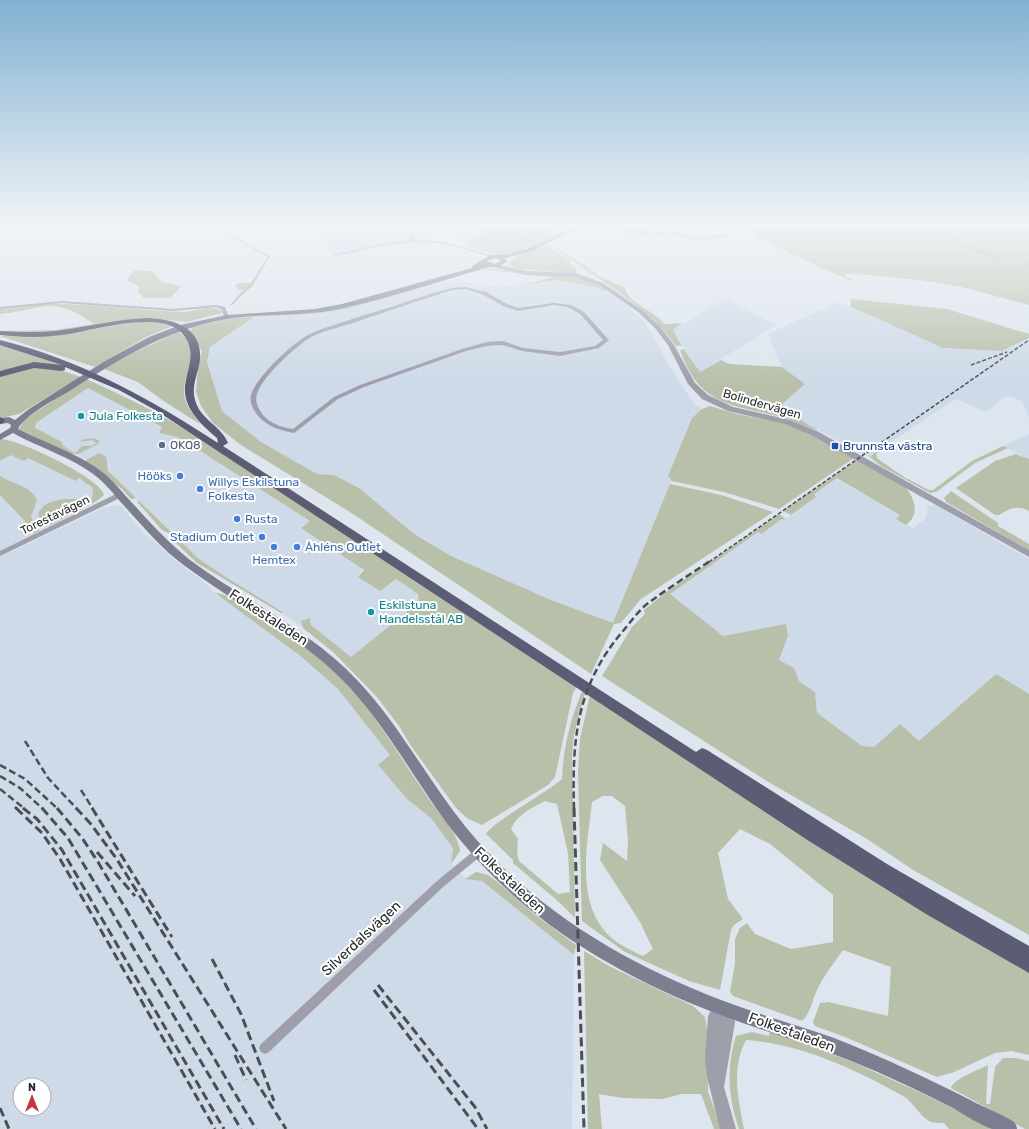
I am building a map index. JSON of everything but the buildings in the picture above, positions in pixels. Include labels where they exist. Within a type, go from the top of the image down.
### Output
[{"type":"highway","points":[[0,333],[58,333],[144,320],[164,320],[183,327],[195,346],[196,352],[190,383],[190,398],[195,410],[221,437],[223,443]]},
{"type":"highway","points":[[0,339],[63,359],[109,378],[163,406],[223,443],[894,886],[1029,965]]},
{"type":"highway","points":[[0,342],[74,367],[138,397],[177,419],[573,674]]},
{"type":"highway","points":[[0,374],[26,366],[50,366],[68,370],[138,397]]},
{"type":"highway","points":[[602,693],[869,861],[1029,955]]},
{"type":"main road","points":[[10,426],[108,363],[152,339],[183,327],[227,317],[315,311],[343,306],[443,277]]},
{"type":"main road","name":"Folkestaleden","points":[[1,436],[10,426],[72,463],[109,490],[117,493],[148,527],[175,553],[220,585],[292,629],[314,646],[354,683],[383,720],[451,819],[479,852],[517,889],[579,937],[628,968],[666,985],[723,1008],[813,1039],[901,1074],[959,1102],[1009,1129]]},
{"type":"street","name":"Bolindervägen","points":[[581,277],[601,284],[640,311],[657,327],[669,342],[692,384],[711,401],[730,409],[787,422],[814,433],[1029,554]]},
{"type":"street","points":[[466,288],[484,293],[504,305],[518,310],[554,304],[569,306],[582,312],[606,340],[597,347],[560,354],[522,349],[503,343],[487,344],[464,350],[362,386],[336,398],[294,431],[278,428],[268,422],[254,405],[254,394],[258,384],[295,345],[313,334],[452,289],[466,288]]},
{"type":"street","points":[[0,308],[62,302],[174,310],[216,306],[223,308],[227,317]]},
{"type":"street","name":"Torestavägen","points":[[0,554],[117,493]]},
{"type":"street","name":"Silverdalsvägen","points":[[265,1048],[440,884],[479,852]]},
{"type":"street","points":[[723,1008],[728,1022],[722,1052],[718,1087],[728,1129]]},
{"type":"shaded area","points":[[448,280],[497,287],[558,280],[598,288],[616,297],[643,320],[679,382],[696,406],[702,409],[692,418],[669,475],[672,480],[614,624],[551,600],[451,556],[414,534],[359,488],[334,475],[317,474],[288,458],[261,442],[222,411],[207,362],[210,347],[254,317],[321,313],[346,309]]},
{"type":"shaded area","points":[[724,299],[776,325],[700,372],[673,330]]},
{"type":"shaded area","points":[[838,302],[943,348],[1002,351],[1029,339],[1029,417],[1022,401],[1013,397],[1006,396],[986,412],[956,399],[870,457],[808,425],[781,404],[805,384],[782,367],[768,334]]},
{"type":"shaded area","points":[[88,388],[162,427],[160,433],[177,437],[191,445],[310,521],[301,528],[362,569],[358,577],[396,579],[418,594],[419,602],[351,657],[312,626],[311,621],[301,621],[303,628],[281,613],[283,611],[199,559],[111,475],[107,467],[107,462],[99,453],[86,460],[35,429],[36,423]]},
{"type":"shaded area","points":[[1029,434],[1029,459],[1003,446],[1022,437]]},
{"type":"shaded area","points":[[0,446],[57,465],[99,489],[102,498],[73,515],[0,551]]},
{"type":"shaded area","points":[[837,478],[900,515],[896,519],[913,528],[926,518],[928,506],[937,506],[1029,559],[1029,694],[995,675],[919,741],[882,741],[874,747],[862,746],[817,713],[815,692],[799,681],[794,668],[779,660],[788,636],[786,625],[723,636],[669,594],[758,532],[762,534],[780,520],[786,519],[816,497],[814,494]]},
{"type":"shaded area","points":[[116,505],[121,506],[145,535],[204,582],[216,595],[255,621],[338,689],[373,731],[390,755],[378,765],[408,800],[431,818],[454,848],[451,864],[465,878],[482,881],[574,955],[572,1129],[0,1129],[0,557],[103,508]]},
{"type":"green space","points":[[129,277],[157,277],[162,282],[180,286],[170,298],[144,298],[138,292],[139,286],[127,280]]},
{"type":"green space","points":[[255,277],[258,277],[252,287],[242,294],[232,305],[230,305],[243,290],[239,290],[235,286],[238,283],[251,283]]},
{"type":"green space","points":[[547,277],[580,278],[595,283],[607,290],[605,292],[598,288],[558,280],[524,285],[552,277]]},
{"type":"green space","points":[[596,277],[600,277],[625,288],[627,293],[636,303],[655,315],[664,324],[682,323],[673,330],[682,346],[676,346],[651,318]]},
{"type":"green space","points":[[841,277],[854,280],[851,281]]},
{"type":"green space","points":[[884,277],[1029,277],[1029,305],[962,287],[920,280]]},
{"type":"green space","points":[[397,295],[346,309],[321,313],[254,317],[210,347],[207,362],[222,411],[261,442],[317,474],[334,475],[359,488],[414,534],[451,556],[551,600],[613,623],[670,484],[721,495],[773,512],[641,599],[621,623],[614,624],[591,674],[350,512],[241,445],[213,423],[201,406],[196,392],[198,369],[202,351],[190,331],[193,327],[225,319],[301,313]]},
{"type":"green space","points":[[851,299],[947,309],[1029,334],[1029,338],[1002,351],[943,348],[851,307]]},
{"type":"green space","points":[[45,304],[183,312],[202,308],[213,308],[221,311],[222,313],[187,322],[146,318],[64,331],[18,333],[0,331],[55,330],[94,324],[80,315],[58,307],[38,307],[0,314],[0,309]]},
{"type":"green space","points":[[153,321],[172,326],[146,337],[95,367],[0,336],[68,333],[130,323]]},
{"type":"green space","points":[[179,332],[190,346],[191,353],[184,395],[189,408],[200,424],[162,400],[138,382],[104,369],[126,356]]},
{"type":"green space","points":[[0,344],[54,361],[67,367],[33,364],[0,371]]},
{"type":"green space","points":[[684,349],[700,372],[721,360],[729,364],[782,367],[805,384],[782,404],[808,425],[819,430],[786,418],[732,405],[719,400],[707,392],[697,382],[688,368],[680,350]]},
{"type":"green space","points":[[52,367],[81,377],[19,414],[0,418],[0,376],[24,368]]},
{"type":"green space","points":[[86,379],[143,406],[193,434],[278,490],[313,511],[577,686],[573,693],[555,777],[548,785],[482,825],[468,819],[456,808],[411,746],[399,726],[376,696],[333,652],[303,628],[301,621],[310,618],[311,625],[351,657],[419,602],[418,594],[396,579],[380,591],[358,577],[364,570],[301,528],[310,521],[191,445],[177,437],[159,433],[162,427],[88,388],[36,423],[35,428],[62,442],[63,446],[75,453],[82,446],[92,446],[97,442],[94,442],[94,440],[78,442],[80,441],[89,438],[95,439],[100,441],[98,444],[78,454],[71,454],[19,429],[25,419]]},
{"type":"green space","points":[[710,406],[737,414],[779,422],[802,430],[854,458],[779,509],[724,492],[672,481],[668,476],[692,418],[702,409]]},
{"type":"green space","points":[[0,439],[23,445],[40,452],[75,470],[89,479],[104,495],[95,502],[50,525],[46,523],[41,520],[38,514],[48,503],[62,499],[92,499],[93,488],[79,478],[76,481],[28,458],[24,461],[11,455],[0,461]]},
{"type":"green space","points":[[1003,446],[1008,448],[975,463],[936,492],[930,493],[881,466],[870,457],[878,451],[876,455],[878,459],[904,477],[929,490],[933,490],[972,461]]},
{"type":"green space","points":[[99,453],[106,456],[108,471],[136,498],[131,499],[122,489],[88,466],[86,460]]},
{"type":"green space","points":[[1016,454],[1029,459],[1029,511],[1021,508],[1014,508],[999,515],[995,515],[956,488],[995,461]]},
{"type":"green space","points":[[857,460],[891,478],[907,489],[915,508],[913,517],[906,525],[896,519],[900,515],[837,478],[814,494],[816,497],[791,515],[783,511]]},
{"type":"green space","points":[[0,476],[26,488],[34,495],[37,500],[31,517],[39,531],[34,533],[23,523],[25,521],[0,495]]},
{"type":"green space","points":[[951,491],[998,523],[998,526],[1029,544],[1029,550],[946,502],[944,498]]},
{"type":"green space","points":[[139,501],[199,559],[283,612],[281,613],[197,563],[177,544],[171,535],[161,529],[137,502]]},
{"type":"green space","points":[[779,514],[786,519],[780,520],[762,534],[758,532],[670,594],[723,636],[786,624],[788,636],[779,660],[794,668],[799,681],[815,692],[817,713],[862,746],[874,747],[900,724],[919,741],[996,674],[1029,694],[1029,935],[913,870],[867,839],[765,780],[602,676],[632,627],[645,614],[644,610],[665,593]]},
{"type":"green space","points":[[215,593],[226,595],[236,600],[286,631],[314,653],[352,690],[380,725],[424,792],[455,835],[460,851],[451,864],[453,848],[431,818],[408,800],[378,765],[390,755],[338,689],[299,655]]},
{"type":"green space","points":[[583,689],[586,690],[574,735],[572,756],[575,918],[559,902],[513,863],[513,860],[486,834],[508,815],[562,779],[566,744],[571,722]],"holes":[[[545,801],[557,804],[568,853],[570,892],[558,894],[519,861],[517,853],[518,839],[511,829],[521,815],[535,806]]]},
{"type":"green space","points":[[590,695],[1029,969],[1029,1055],[1012,1051],[995,1053],[954,1072],[937,1077],[845,1037],[815,1026],[813,1022],[820,1003],[828,1002],[888,1016],[891,967],[843,950],[823,979],[805,1018],[802,1021],[733,996],[730,992],[735,963],[735,939],[740,928],[747,923],[755,934],[791,949],[833,942],[833,895],[770,844],[740,829],[718,853],[728,899],[743,919],[734,925],[731,930],[720,990],[689,981],[625,952],[582,921],[578,772],[580,739]],"holes":[[[603,796],[612,796],[625,806],[628,840],[627,861],[603,843],[600,860],[640,922],[653,949],[643,956],[614,940],[601,927],[593,911],[588,894],[586,857],[592,802]]]},
{"type":"green space","points":[[476,872],[488,875],[495,880],[534,914],[576,945],[574,955],[482,881],[465,879]]},
{"type":"green space","points":[[584,951],[609,966],[693,1006],[705,1017],[707,1029],[708,1092],[722,1129],[714,1129],[701,1094],[682,1094],[662,1099],[622,1098],[599,1094],[602,1129],[588,1129]]},
{"type":"green space","points":[[770,1031],[855,1063],[939,1101],[992,1129],[949,1129],[944,1123],[929,1121],[903,1096],[847,1067],[807,1052],[767,1042],[746,1040],[741,1051],[737,1073],[738,1095],[744,1129],[739,1129],[732,1106],[730,1082],[731,1059],[736,1036],[752,1032],[769,1036]]},
{"type":"green space","points":[[1003,1058],[1016,1058],[1029,1061],[1029,1129],[1025,1129],[951,1088],[962,1077],[988,1065],[986,1104],[990,1104],[995,1067]]},
{"type":"waterway","points":[[232,304],[252,284],[257,277]]},
{"type":"railway","points":[[709,562],[1029,340]]},
{"type":"railway","points":[[971,365],[1007,352]]},
{"type":"railway","points":[[574,808],[574,760],[576,737],[586,693],[595,672],[607,652],[634,617],[644,607],[710,561]]},
{"type":"railway","points":[[25,741],[48,778],[77,809]]},
{"type":"railway","points":[[0,765],[25,779],[57,808]]},
{"type":"railway","points":[[0,776],[20,788],[42,808]]},
{"type":"railway","points":[[0,789],[25,809]]},
{"type":"railway","points":[[81,790],[93,809]]},
{"type":"railway","points":[[16,808],[42,833],[60,859],[215,1129]]},
{"type":"railway","points":[[23,808],[37,819],[62,850],[224,1129]]},
{"type":"railway","points":[[42,808],[68,838],[241,1129]]},
{"type":"railway","points":[[57,808],[82,838],[98,862],[256,1129]]},
{"type":"railway","points":[[76,808],[90,823],[116,858],[286,1129]]},
{"type":"railway","points":[[92,808],[172,937]]},
{"type":"railway","points":[[574,808],[584,1129]]},
{"type":"railway","points":[[97,852],[135,896]]},
{"type":"railway","points":[[212,959],[241,1014],[274,1101]]},
{"type":"railway","points":[[378,985],[475,1107],[487,1129]]},
{"type":"railway","points":[[374,990],[478,1129]]},
{"type":"railway","points":[[235,1055],[246,1080]]},
{"type":"railway","points":[[0,1108],[9,1129]]},
{"type":"place","name":"Jula Folkesta","points":[[81,416]]},
{"type":"place","name":"OKQ8","points":[[162,445]]},
{"type":"place","name":"Brunnsta västra","points":[[835,446]]},
{"type":"place","name":"Hööks","points":[[180,476]]},
{"type":"place","name":"Willys Eskilstuna Folkesta","points":[[200,489]]},
{"type":"place","name":"Rusta","points":[[237,519]]},
{"type":"place","name":"Stadium Outlet","points":[[262,537]]},
{"type":"place","name":"Hemtex","points":[[274,547]]},
{"type":"place","name":"Åhléns Outlet","points":[[297,547]]},
{"type":"place","name":"Eskilstuna Handelsstål AB","points":[[371,612]]}]
